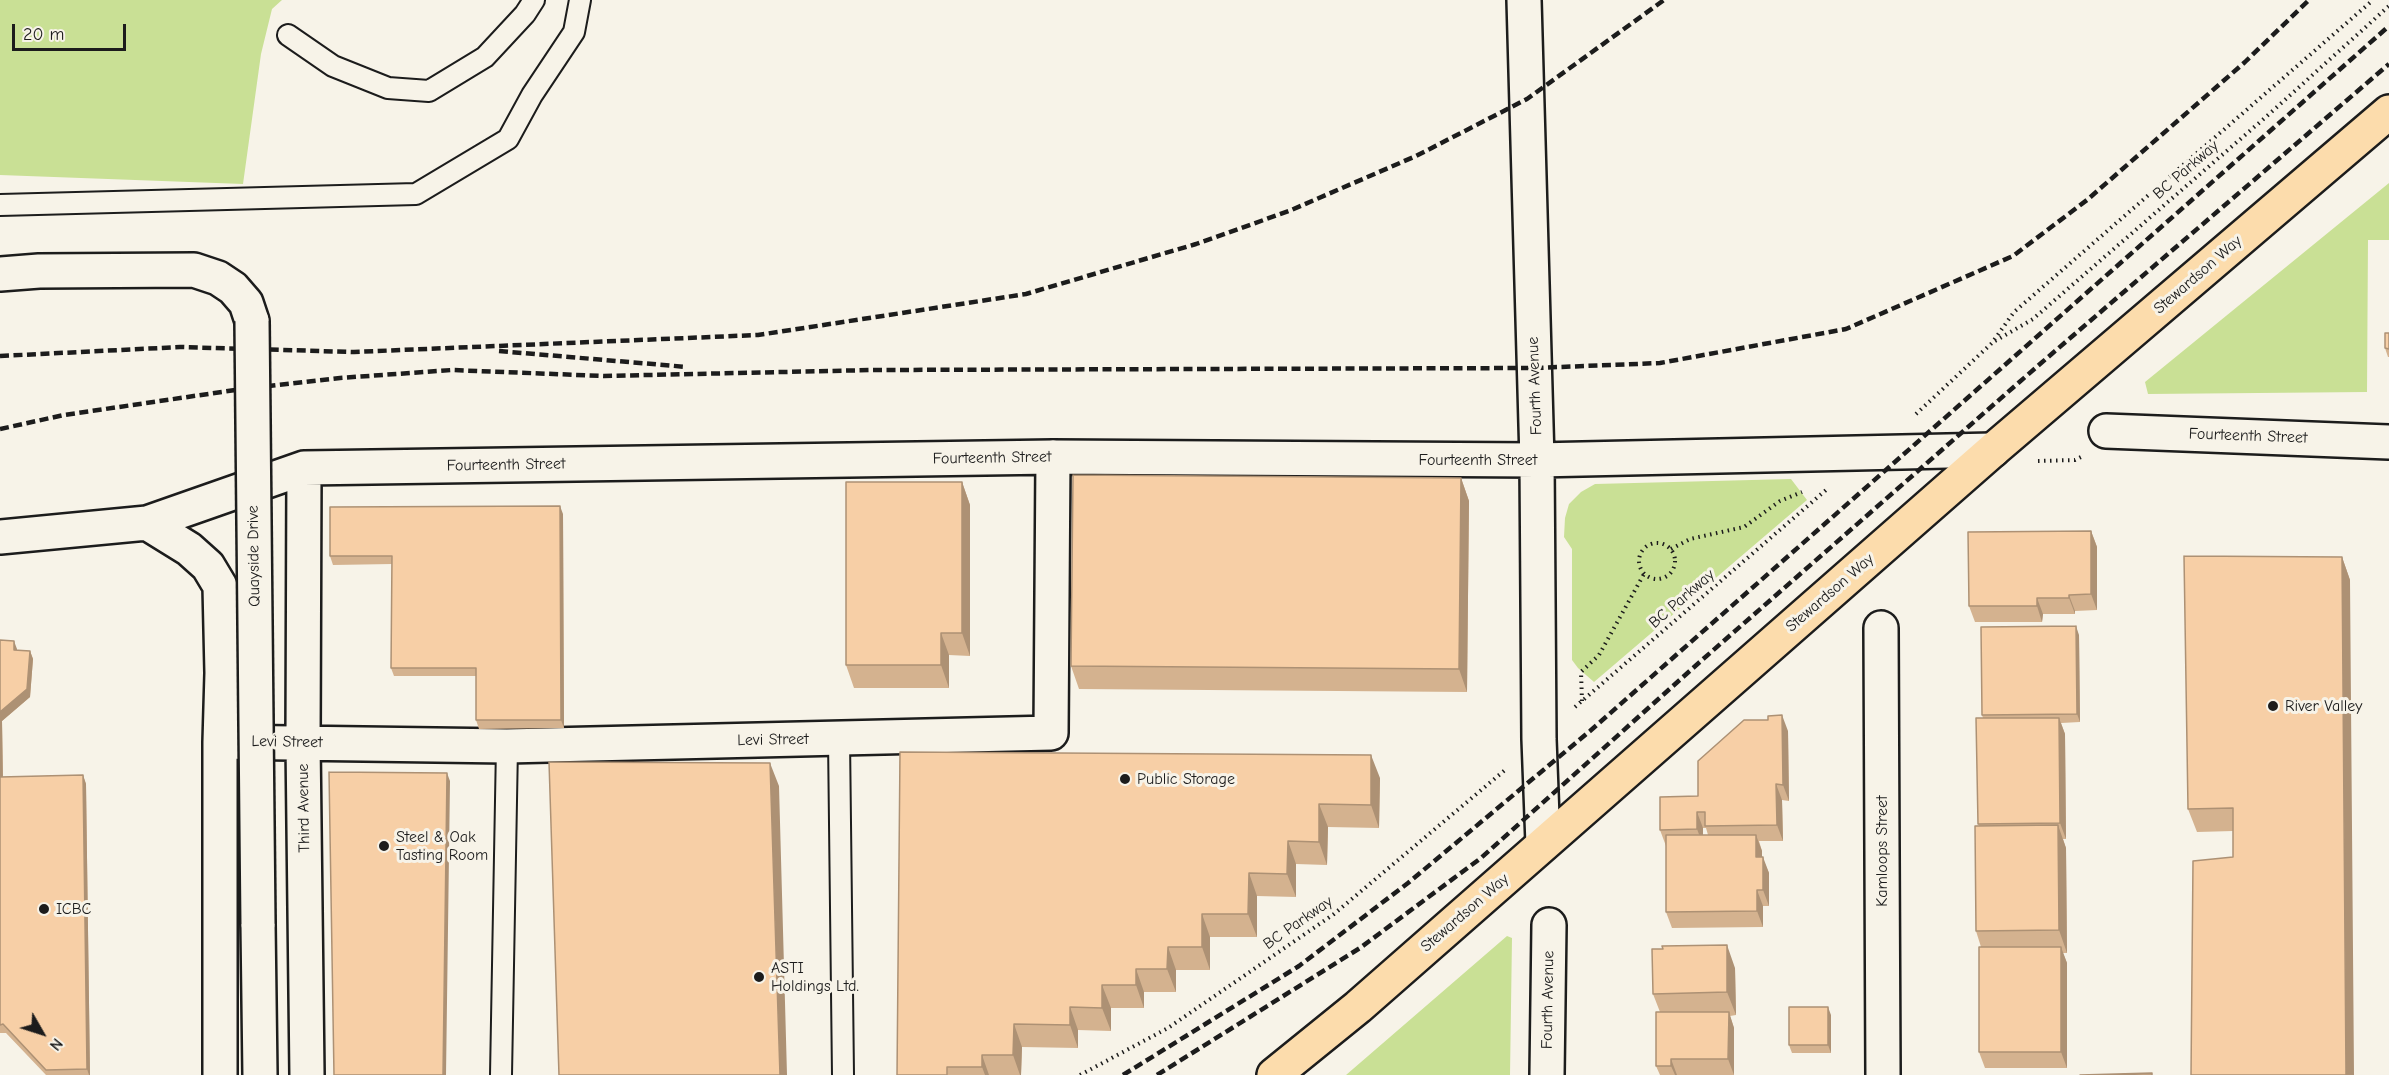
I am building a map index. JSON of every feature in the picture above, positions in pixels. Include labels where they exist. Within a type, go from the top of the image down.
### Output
[{"type":"main road","name":"Stewardson Way","points":[[1274,1075],[1358,1007],[1993,450],[2389,112]]},
{"type":"street","name":"Fourth Avenue","points":[[1524,0],[1537,460],[1539,739],[1543,844]]},
{"type":"street","name":"Quayside Drive","points":[[0,274],[39,271],[194,270],[207,273],[226,283],[240,296],[250,312],[252,321],[260,1071]]},
{"type":"street","name":"Fourteenth Street","points":[[2106,431],[2389,442]]},
{"type":"street","name":"Fourteenth Street","points":[[0,537],[147,523],[304,468],[1053,457],[1537,460],[1993,450]]},
{"type":"street","name":"Levi Street","points":[[220,742],[507,746],[1051,733],[1053,457]]},
{"type":"street","name":"Third Avenue","points":[[304,468],[303,742],[307,1075]]},
{"type":"street","points":[[147,523],[189,549],[208,566],[220,586],[222,673],[220,1075]]},
{"type":"street","name":"Kamloops Street","points":[[1881,628],[1883,1075]]},
{"type":"street","name":"Fourth Avenue","points":[[1547,1075],[1549,925]]},
{"type":"lane","points":[[288,35],[333,66],[388,88],[429,91],[485,57],[525,15],[534,0]]},
{"type":"lane","points":[[0,205],[416,194],[508,139],[532,95],[574,32],[580,0]]},
{"type":"lane","points":[[838,739],[843,1075]]},
{"type":"lane","points":[[501,1075],[507,746]]},
{"type":"path","name":"BC Parkway","points":[[1908,422],[1992,343],[2014,312],[2373,0]]},
{"type":"path","name":"BC Parkway","points":[[1992,343],[2033,319],[2389,6]]},
{"type":"path","points":[[2034,461],[2075,460],[2085,456]]},
{"type":"path","points":[[1671,549],[1690,539],[1744,527],[1780,501],[1807,490]]},
{"type":"path","name":"BC Parkway","points":[[1574,708],[1816,500],[1812,495]]},
{"type":"path","points":[[1659,543],[1671,549],[1675,559],[1673,570],[1669,574],[1653,579],[1644,574],[1638,562],[1642,550],[1659,543]]},
{"type":"path","points":[[1582,701],[1581,672],[1599,655],[1644,574]]},
{"type":"path","name":"BC Parkway","points":[[1080,1075],[1168,1028],[1334,914],[1511,764]]},
{"type":"green space","points":[[0,0],[282,0],[272,9],[261,54],[243,184],[0,175]]},
{"type":"green space","points":[[2389,183],[2389,240],[2368,240],[2367,392],[2148,394],[2145,382]]},
{"type":"green space","points":[[1791,479],[1807,500],[1594,682],[1578,668],[1572,660],[1572,549],[1564,537],[1565,518],[1569,504],[1581,492],[1595,484]]},
{"type":"green space","points":[[1507,936],[1512,938],[1510,1075],[1346,1075]]},
{"type":"building","points":[[2385,333],[2389,333],[2389,349],[2385,348]]},
{"type":"building","points":[[1073,475],[1461,478],[1459,669],[1071,666]]},
{"type":"building","points":[[846,482],[962,482],[962,633],[941,633],[941,665],[846,665]]},
{"type":"building","points":[[560,506],[561,720],[476,720],[476,668],[391,668],[392,556],[330,556],[330,507]]},
{"type":"building","points":[[2091,531],[2091,594],[2069,595],[2069,598],[2037,598],[2037,606],[1969,606],[1968,532]]},
{"type":"building","name":"River Valley","points":[[2184,556],[2342,557],[2346,1075],[2191,1075],[2193,861],[2233,857],[2233,808],[2188,809]]},
{"type":"building","points":[[2076,626],[2077,714],[1982,715],[1981,627]]},
{"type":"building","points":[[0,640],[14,641],[14,650],[30,651],[27,689],[0,712]]},
{"type":"building","points":[[1782,715],[1783,785],[1776,784],[1777,825],[1705,826],[1705,812],[1697,812],[1697,829],[1660,830],[1660,797],[1698,796],[1698,761],[1744,720],[1768,720],[1768,716]]},
{"type":"building","points":[[1976,718],[2059,718],[2060,823],[1978,824]]},
{"type":"building","points":[[900,752],[1371,755],[1371,805],[1319,804],[1319,842],[1288,841],[1287,874],[1249,873],[1248,914],[1202,914],[1202,947],[1168,947],[1167,969],[1136,969],[1136,985],[1102,985],[1102,1008],[1070,1007],[1070,1025],[1014,1024],[1013,1055],[982,1055],[982,1067],[947,1067],[947,1075],[897,1075]]},
{"type":"building","points":[[549,762],[770,763],[780,1075],[559,1075]]},
{"type":"building","points":[[329,772],[447,773],[443,1075],[334,1075]]},
{"type":"building","name":"ICBC","points":[[83,775],[87,1069],[46,1070],[3,1024],[0,1025],[0,777]]},
{"type":"building","points":[[2058,825],[2059,930],[1976,931],[1975,826]]},
{"type":"building","points":[[1666,835],[1756,835],[1756,857],[1763,857],[1763,890],[1757,890],[1757,911],[1666,912]]},
{"type":"building","points":[[1727,945],[1727,992],[1653,994],[1652,949],[1663,949],[1662,946]]},
{"type":"building","points":[[1979,947],[2061,947],[2061,1052],[1979,1052]]},
{"type":"building","points":[[1789,1007],[1828,1007],[1828,1045],[1789,1045]]},
{"type":"building","points":[[1656,1012],[1729,1012],[1728,1059],[1671,1059],[1671,1066],[1656,1066]]},
{"type":"building","points":[[2152,1073],[2152,1075],[2080,1075]]},
{"type":"railway","points":[[0,356],[180,347],[354,352],[758,335],[1026,294],[1196,244],[1289,211],[1416,156],[1527,99],[1664,0]]},
{"type":"railway","points":[[0,429],[64,415],[242,389],[340,378],[452,370],[604,376],[874,370],[1535,368],[1660,363],[1846,329],[2013,256],[2087,200],[2245,62],[2309,0]]},
{"type":"railway","points":[[1123,1075],[1299,966],[1408,883],[1590,731],[2389,26]]},
{"type":"railway","points":[[1157,1075],[1360,948],[1481,858],[1702,660],[2040,364],[2389,64]]},
{"type":"railway","points":[[499,351],[687,367]]},
{"type":"place","name":"River Valley","points":[[2273,706]]},
{"type":"place","name":"Public Storage","points":[[1125,779]]},
{"type":"place","name":"Steel & Oak Tasting Room","points":[[384,846]]},
{"type":"place","name":"ICBC","points":[[44,909]]},
{"type":"place","name":"ASTI Holdings Ltd.","points":[[759,977]]}]
